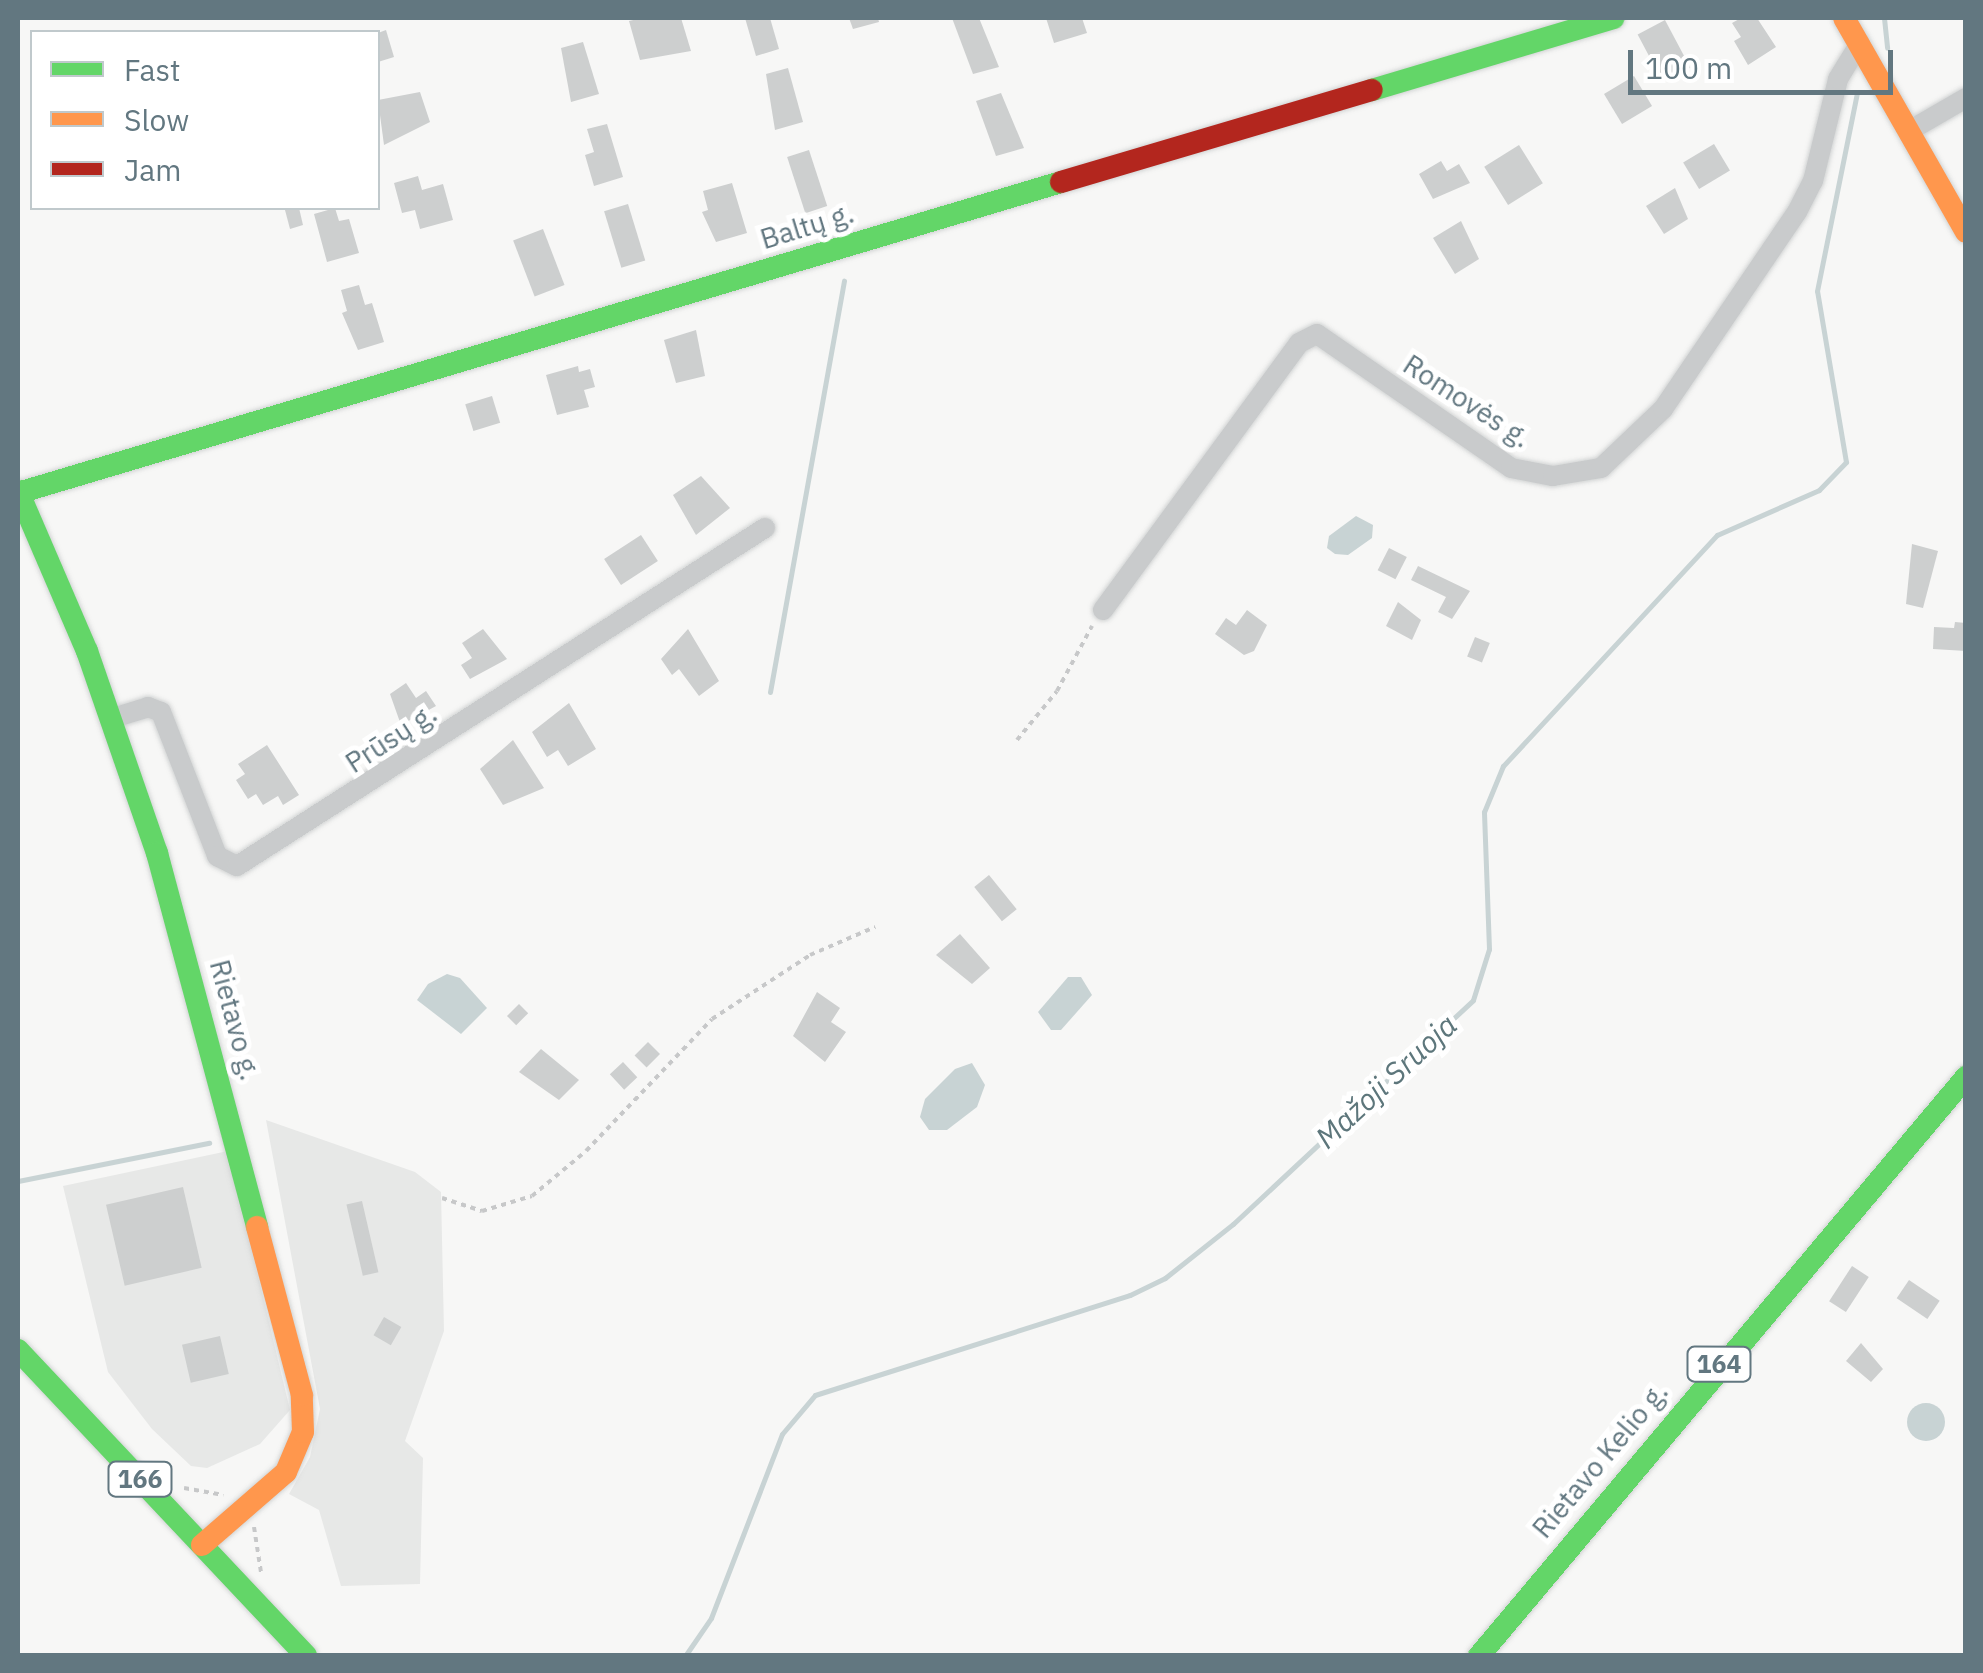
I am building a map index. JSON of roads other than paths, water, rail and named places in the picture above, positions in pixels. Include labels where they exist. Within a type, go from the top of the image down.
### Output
[{"type":"main road","name":"Baltų g.","points":[[18,492],[1613,18]]},
{"type":"main road","points":[[1844,18],[1966,232]]},
{"type":"main road","name":"Rietavo g.","points":[[18,492],[113,718],[196,988],[302,1395],[303,1432],[286,1472],[202,1545]]},
{"type":"main road","name":"Rietavo Kelio g.","points":[[1478,1656],[1966,1077]]},
{"type":"main road","name":"166","points":[[18,1350],[306,1656]]},
{"type":"street","name":"Romovės g.","points":[[1104,610],[1299,344],[1317,334],[1511,468],[1554,476],[1601,468],[1663,410],[1798,212],[1813,181],[1838,79],[1860,43]]},
{"type":"street","points":[[1909,131],[1966,98]]},
{"type":"street","name":"Prūsų g.","points":[[113,718],[148,708],[160,712],[216,856],[237,866],[765,528]]},
{"type":"waterway","name":"Mažoji Sruoja","points":[[1884,18],[1887,48]]},
{"type":"waterway","name":"Mažoji Sruoja","points":[[685,1656],[711,1618],[782,1434],[815,1395],[1130,1295],[1165,1278],[1233,1224],[1473,1000],[1489,949],[1484,812],[1503,766],[1717,535],[1819,490],[1846,462],[1817,291],[1857,93]]},
{"type":"waterway","points":[[770,692],[844,281]]},
{"type":"waterway","points":[[18,1181],[209,1143]]}]
